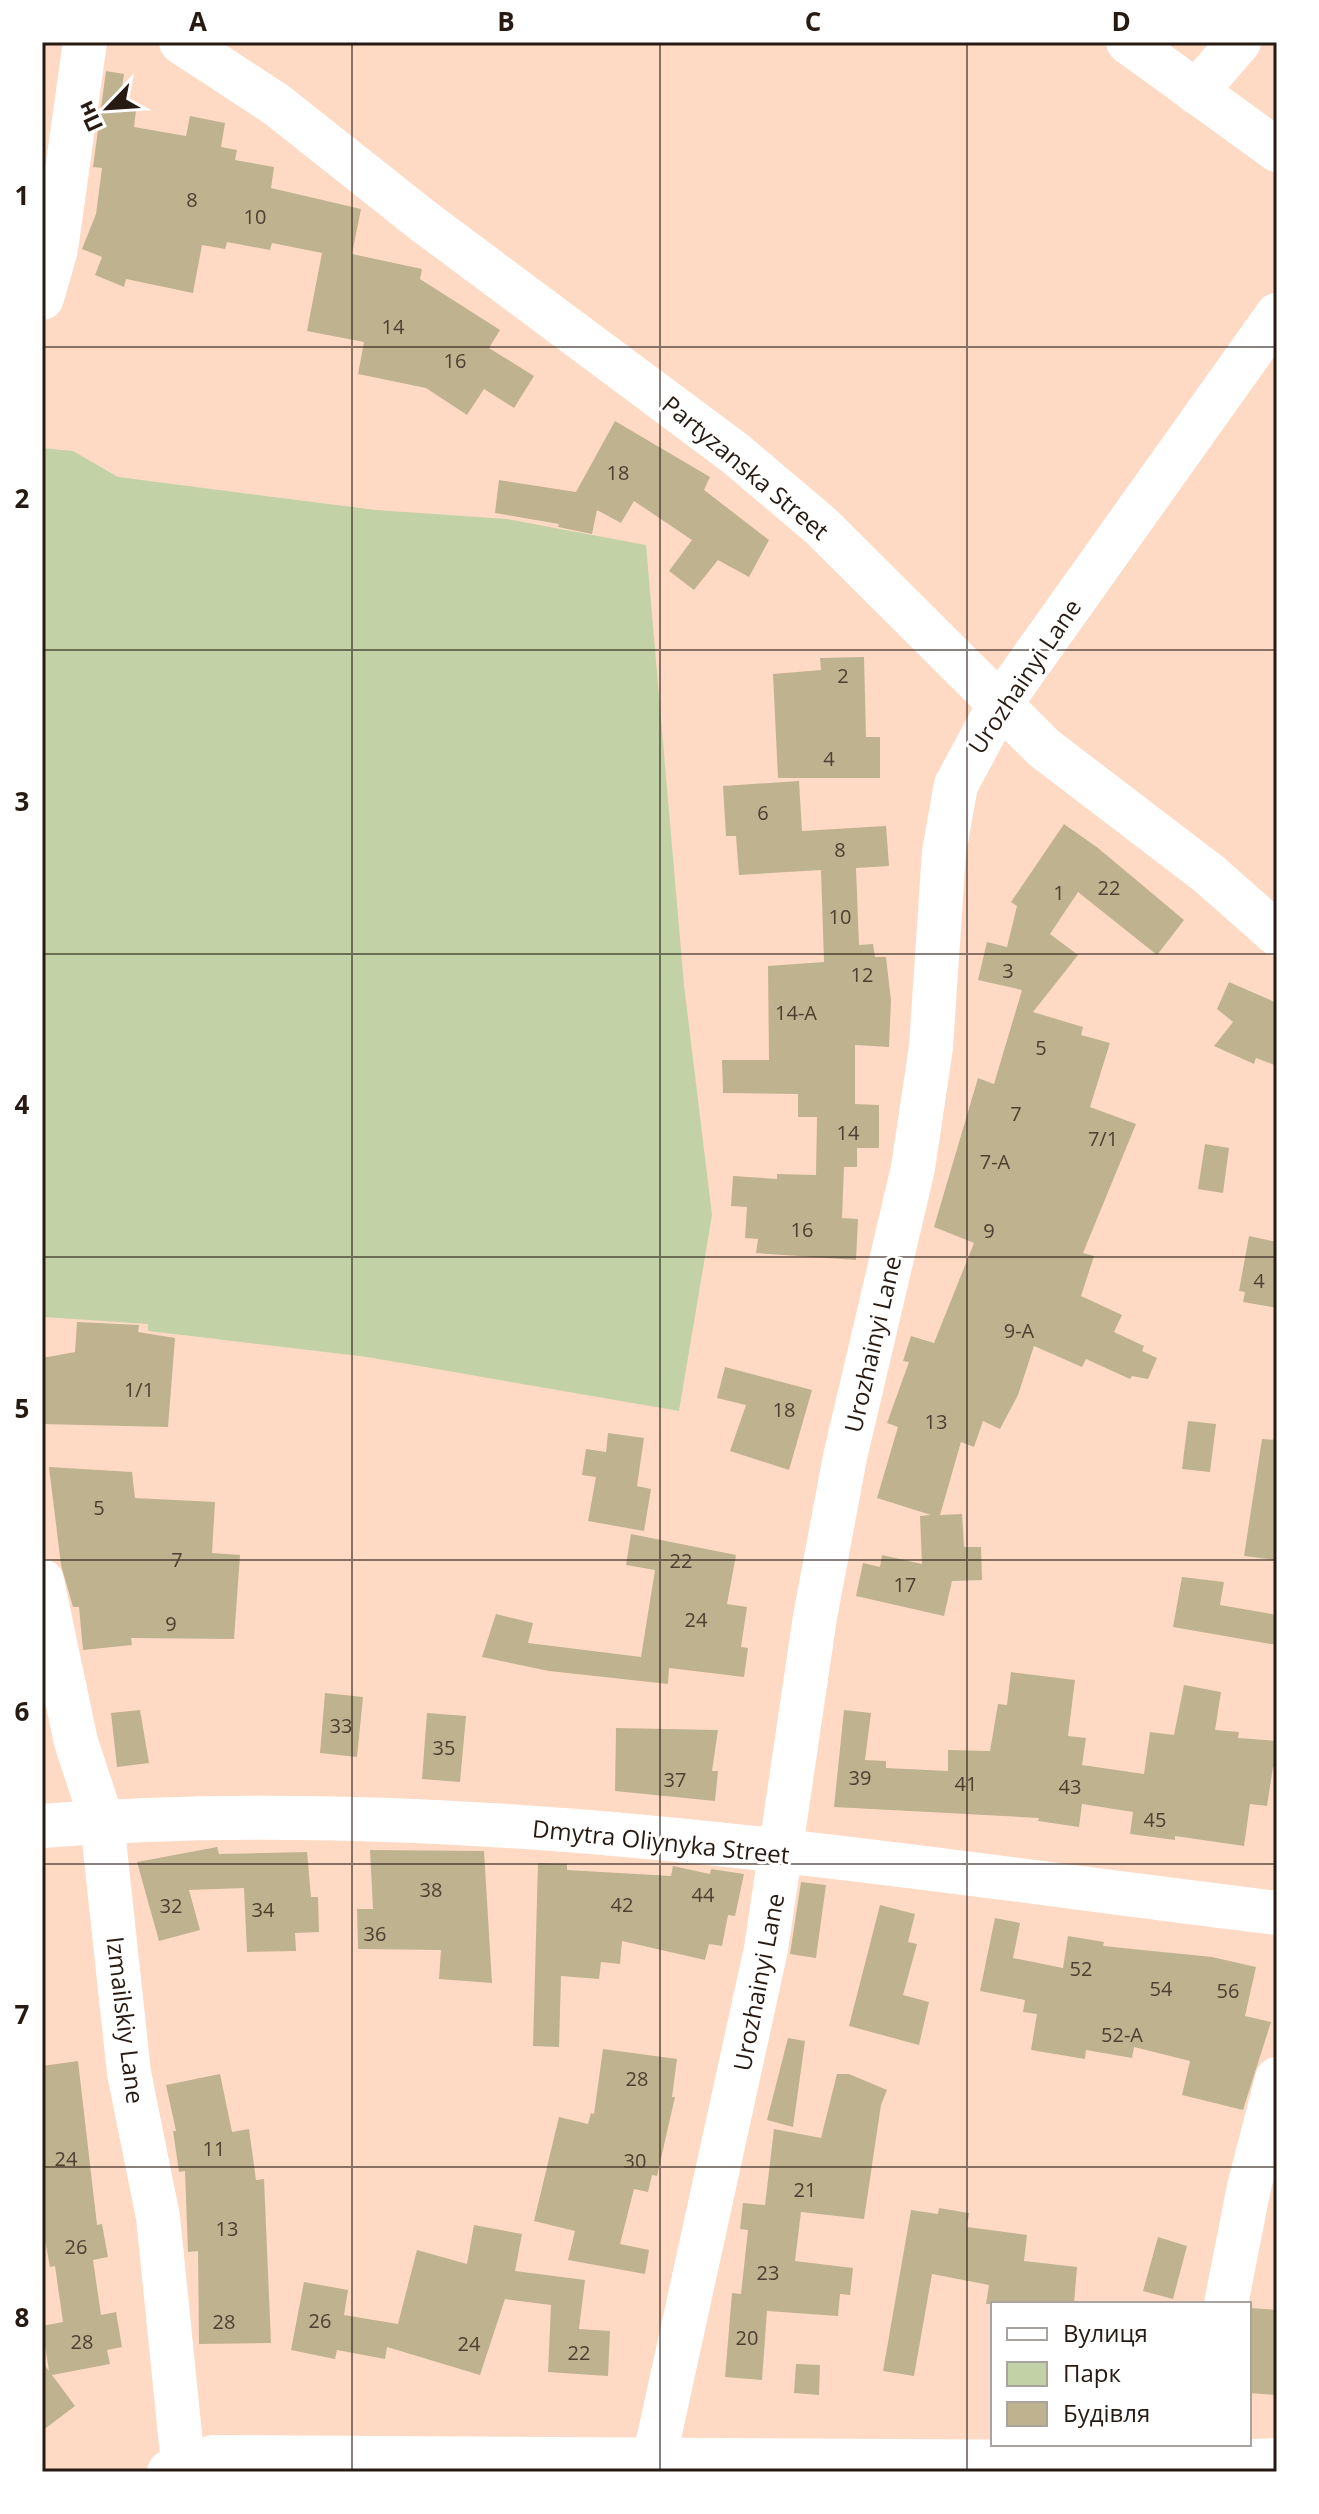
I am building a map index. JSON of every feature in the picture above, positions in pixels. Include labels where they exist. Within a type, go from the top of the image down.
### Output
[{"type":"street","points":[[42,298],[56,249],[85,42]]},
{"type":"street","name":"Partyzanska Street","points":[[181,42],[277,105],[422,220],[736,454],[821,526],[998,707],[1044,748],[1209,874],[1277,934]]},
{"type":"street","points":[[1128,42],[1277,150]]},
{"type":"street","points":[[1196,92],[1239,42]]},
{"type":"street","name":"Urozhainyi Lane","points":[[654,2460],[766,1949],[815,1617],[842,1471],[913,1168],[931,1047],[947,822],[956,785],[969,755],[998,707],[1277,315]]},
{"type":"street","name":"Izmailskiy Lane","points":[[42,1581],[76,1742],[102,1821],[129,2073],[158,2217],[176,2468]]},
{"type":"street","name":"Dmytra Oliynyka Street","points":[[42,1826],[210,1817],[466,1823],[635,1835],[1277,1913]]},
{"type":"street","points":[[1226,2302],[1249,2187],[1277,2079]]},
{"type":"street","points":[[176,2468],[213,2457],[654,2460],[1205,2454],[1277,2460]]},
{"type":"green space","points":[[42,448],[73,451],[118,477],[376,510],[507,519],[646,545],[684,985],[712,1215],[679,1411],[367,1357],[148,1331],[148,1324],[43,1317]]},
{"type":"building","points":[[106,71],[124,74],[120,100],[137,102],[134,127],[186,136],[190,116],[225,123],[221,147],[237,150],[235,160],[274,167],[271,188],[361,209],[352,254],[422,269],[420,279],[500,330],[489,348],[534,376],[514,408],[484,389],[467,415],[426,388],[358,374],[364,342],[307,331],[322,253],[272,243],[270,250],[227,242],[225,249],[202,245],[193,293],[126,279],[124,287],[95,275],[102,257],[82,249],[96,214],[102,168],[93,167]]},
{"type":"building","points":[[615,421],[710,477],[704,490],[769,540],[749,577],[718,560],[694,590],[669,571],[692,540],[634,501],[621,523],[597,510],[592,534],[558,527],[559,524],[495,513],[499,480],[576,492]]},
{"type":"building","points":[[864,657],[866,737],[880,737],[880,778],[778,778],[773,674],[821,670],[820,658]]},
{"type":"building","points":[[799,781],[802,831],[886,826],[889,866],[856,868],[859,945],[873,944],[875,957],[886,957],[891,1001],[889,1047],[855,1045],[855,1104],[879,1105],[879,1148],[857,1148],[857,1167],[844,1167],[842,1218],[858,1219],[856,1260],[756,1253],[758,1239],[745,1238],[747,1207],[731,1206],[733,1176],[777,1179],[777,1174],[816,1175],[817,1117],[798,1117],[798,1094],[723,1093],[722,1060],[769,1060],[768,966],[824,962],[821,870],[739,875],[736,836],[726,836],[723,786]]},
{"type":"building","points":[[1064,824],[1098,848],[1184,920],[1157,955],[1078,892],[1050,934],[1078,955],[1033,1012],[1083,1027],[1081,1035],[1110,1043],[1090,1107],[1136,1124],[1083,1253],[1094,1256],[1081,1296],[1122,1315],[1114,1332],[1144,1346],[1142,1351],[1157,1358],[1148,1379],[1132,1376],[1130,1379],[1086,1359],[1082,1367],[1034,1346],[1018,1395],[1000,1429],[983,1421],[974,1447],[961,1442],[940,1515],[962,1514],[964,1547],[981,1547],[982,1580],[952,1581],[944,1616],[856,1596],[863,1563],[880,1567],[882,1555],[922,1564],[920,1516],[931,1515],[877,1498],[898,1427],[887,1423],[909,1362],[903,1361],[911,1336],[934,1343],[974,1243],[934,1227],[978,1078],[994,1084],[1022,990],[978,980],[987,942],[1007,947],[1017,906],[1011,902]]},
{"type":"building","points":[[1229,982],[1277,1003],[1277,1066],[1256,1058],[1254,1064],[1214,1046],[1233,1022],[1217,1009]]},
{"type":"building","points":[[1205,1144],[1229,1148],[1223,1193],[1198,1189]]},
{"type":"building","points":[[1249,1236],[1277,1242],[1277,1308],[1243,1302],[1245,1292],[1239,1291]]},
{"type":"building","points":[[77,1322],[139,1325],[138,1332],[175,1338],[168,1427],[42,1424],[42,1358],[75,1352]]},
{"type":"building","points":[[725,1367],[812,1390],[789,1470],[730,1451],[746,1405],[717,1398]]},
{"type":"building","points":[[1188,1421],[1216,1424],[1210,1472],[1182,1469]]},
{"type":"building","points":[[608,1433],[644,1438],[637,1486],[651,1489],[644,1531],[588,1521],[596,1477],[582,1475],[586,1449],[606,1452]]},
{"type":"building","points":[[1262,1439],[1277,1440],[1277,1560],[1244,1556]]},
{"type":"building","points":[[49,1467],[132,1472],[135,1498],[215,1502],[212,1553],[240,1555],[234,1639],[131,1638],[132,1645],[83,1650],[79,1607],[73,1607],[61,1565]]},
{"type":"building","points":[[631,1534],[736,1555],[727,1604],[747,1607],[741,1647],[748,1648],[744,1677],[669,1668],[668,1684],[549,1671],[482,1657],[496,1614],[533,1623],[528,1643],[641,1657],[655,1570],[626,1565]]},
{"type":"building","points":[[1182,1577],[1224,1582],[1220,1605],[1277,1615],[1277,1645],[1173,1627]]},
{"type":"building","points":[[1011,1672],[1075,1680],[1068,1736],[1086,1738],[1082,1765],[1144,1774],[1150,1732],[1174,1735],[1184,1685],[1221,1692],[1215,1730],[1239,1732],[1238,1738],[1277,1741],[1277,1768],[1273,1767],[1267,1806],[1250,1804],[1244,1846],[1175,1836],[1175,1840],[1130,1834],[1133,1812],[1082,1804],[1079,1827],[1038,1821],[1039,1818],[834,1807],[844,1710],[871,1713],[865,1760],[886,1761],[886,1768],[948,1771],[948,1750],[990,1751],[998,1704],[1007,1705]]},
{"type":"building","points":[[325,1693],[363,1697],[357,1757],[320,1753]]},
{"type":"building","points":[[140,1710],[149,1763],[117,1767],[111,1713]]},
{"type":"building","points":[[427,1713],[466,1716],[460,1782],[422,1779]]},
{"type":"building","points":[[616,1728],[718,1730],[712,1771],[718,1771],[715,1801],[615,1791]]},
{"type":"building","points":[[217,1847],[219,1854],[307,1852],[311,1897],[318,1897],[319,1932],[295,1933],[296,1951],[247,1952],[244,1888],[189,1890],[200,1930],[159,1941],[137,1862]]},
{"type":"building","points":[[370,1850],[484,1851],[492,1983],[439,1979],[441,1950],[358,1949],[357,1909],[373,1909]]},
{"type":"building","points":[[538,1863],[567,1864],[567,1870],[671,1876],[673,1866],[710,1874],[711,1869],[744,1874],[735,1916],[728,1915],[722,1946],[709,1944],[705,1960],[622,1941],[620,1964],[601,1962],[599,1979],[561,1976],[559,2047],[533,2046]]},
{"type":"building","points":[[801,1882],[826,1885],[816,1958],[790,1954]]},
{"type":"building","points":[[880,1905],[915,1914],[908,1942],[917,1944],[903,1995],[929,2002],[919,2045],[849,2026]]},
{"type":"building","points":[[995,1918],[1020,1923],[1013,1958],[1063,1968],[1068,1936],[1104,1942],[1103,1946],[1212,1957],[1256,1967],[1245,2016],[1271,2022],[1243,2110],[1182,2095],[1190,2061],[1134,2047],[1132,2058],[1086,2050],[1085,2059],[1031,2050],[1037,2014],[1023,2012],[1025,2000],[980,1991]]},
{"type":"building","points":[[788,2038],[805,2041],[793,2127],[767,2120]]},
{"type":"building","points":[[603,2049],[677,2059],[672,2097],[675,2097],[657,2176],[652,2175],[648,2192],[634,2189],[620,2244],[649,2250],[645,2274],[568,2260],[575,2231],[534,2221],[559,2117],[588,2124],[591,2113],[594,2114]]},
{"type":"building","points":[[78,2061],[97,2225],[102,2224],[108,2257],[93,2260],[101,2315],[116,2312],[122,2347],[107,2350],[110,2364],[52,2375],[75,2406],[42,2431],[42,2362],[49,2371],[42,2326],[63,2322],[55,2266],[50,2267],[42,2224],[42,2066]]},
{"type":"building","points":[[220,2074],[232,2132],[249,2129],[256,2180],[264,2179],[271,2343],[199,2344],[198,2251],[188,2252],[185,2171],[179,2172],[173,2131],[176,2131],[166,2085]]},
{"type":"building","points":[[837,2074],[849,2074],[887,2090],[881,2105],[864,2219],[801,2212],[795,2261],[853,2268],[850,2295],[840,2294],[838,2316],[767,2311],[762,2380],[725,2377],[732,2293],[741,2294],[748,2230],[740,2229],[743,2203],[765,2205],[774,2129],[821,2138]]},
{"type":"building","points":[[939,2208],[969,2213],[967,2227],[1027,2235],[1024,2261],[1077,2267],[1074,2302],[986,2304],[989,2285],[932,2274],[914,2376],[883,2371],[911,2210],[938,2214]]},
{"type":"building","points":[[474,2225],[522,2234],[515,2271],[585,2280],[579,2329],[610,2331],[608,2376],[548,2372],[551,2305],[505,2299],[480,2375],[387,2347],[385,2359],[337,2350],[335,2359],[291,2350],[304,2282],[348,2290],[344,2315],[398,2324],[417,2250],[467,2264]]},
{"type":"building","points":[[1158,2237],[1187,2246],[1173,2299],[1143,2291]]},
{"type":"building","points":[[1251,2308],[1277,2310],[1277,2395],[1251,2393]]},
{"type":"building","points":[[796,2364],[820,2365],[819,2395],[794,2393]]}]
